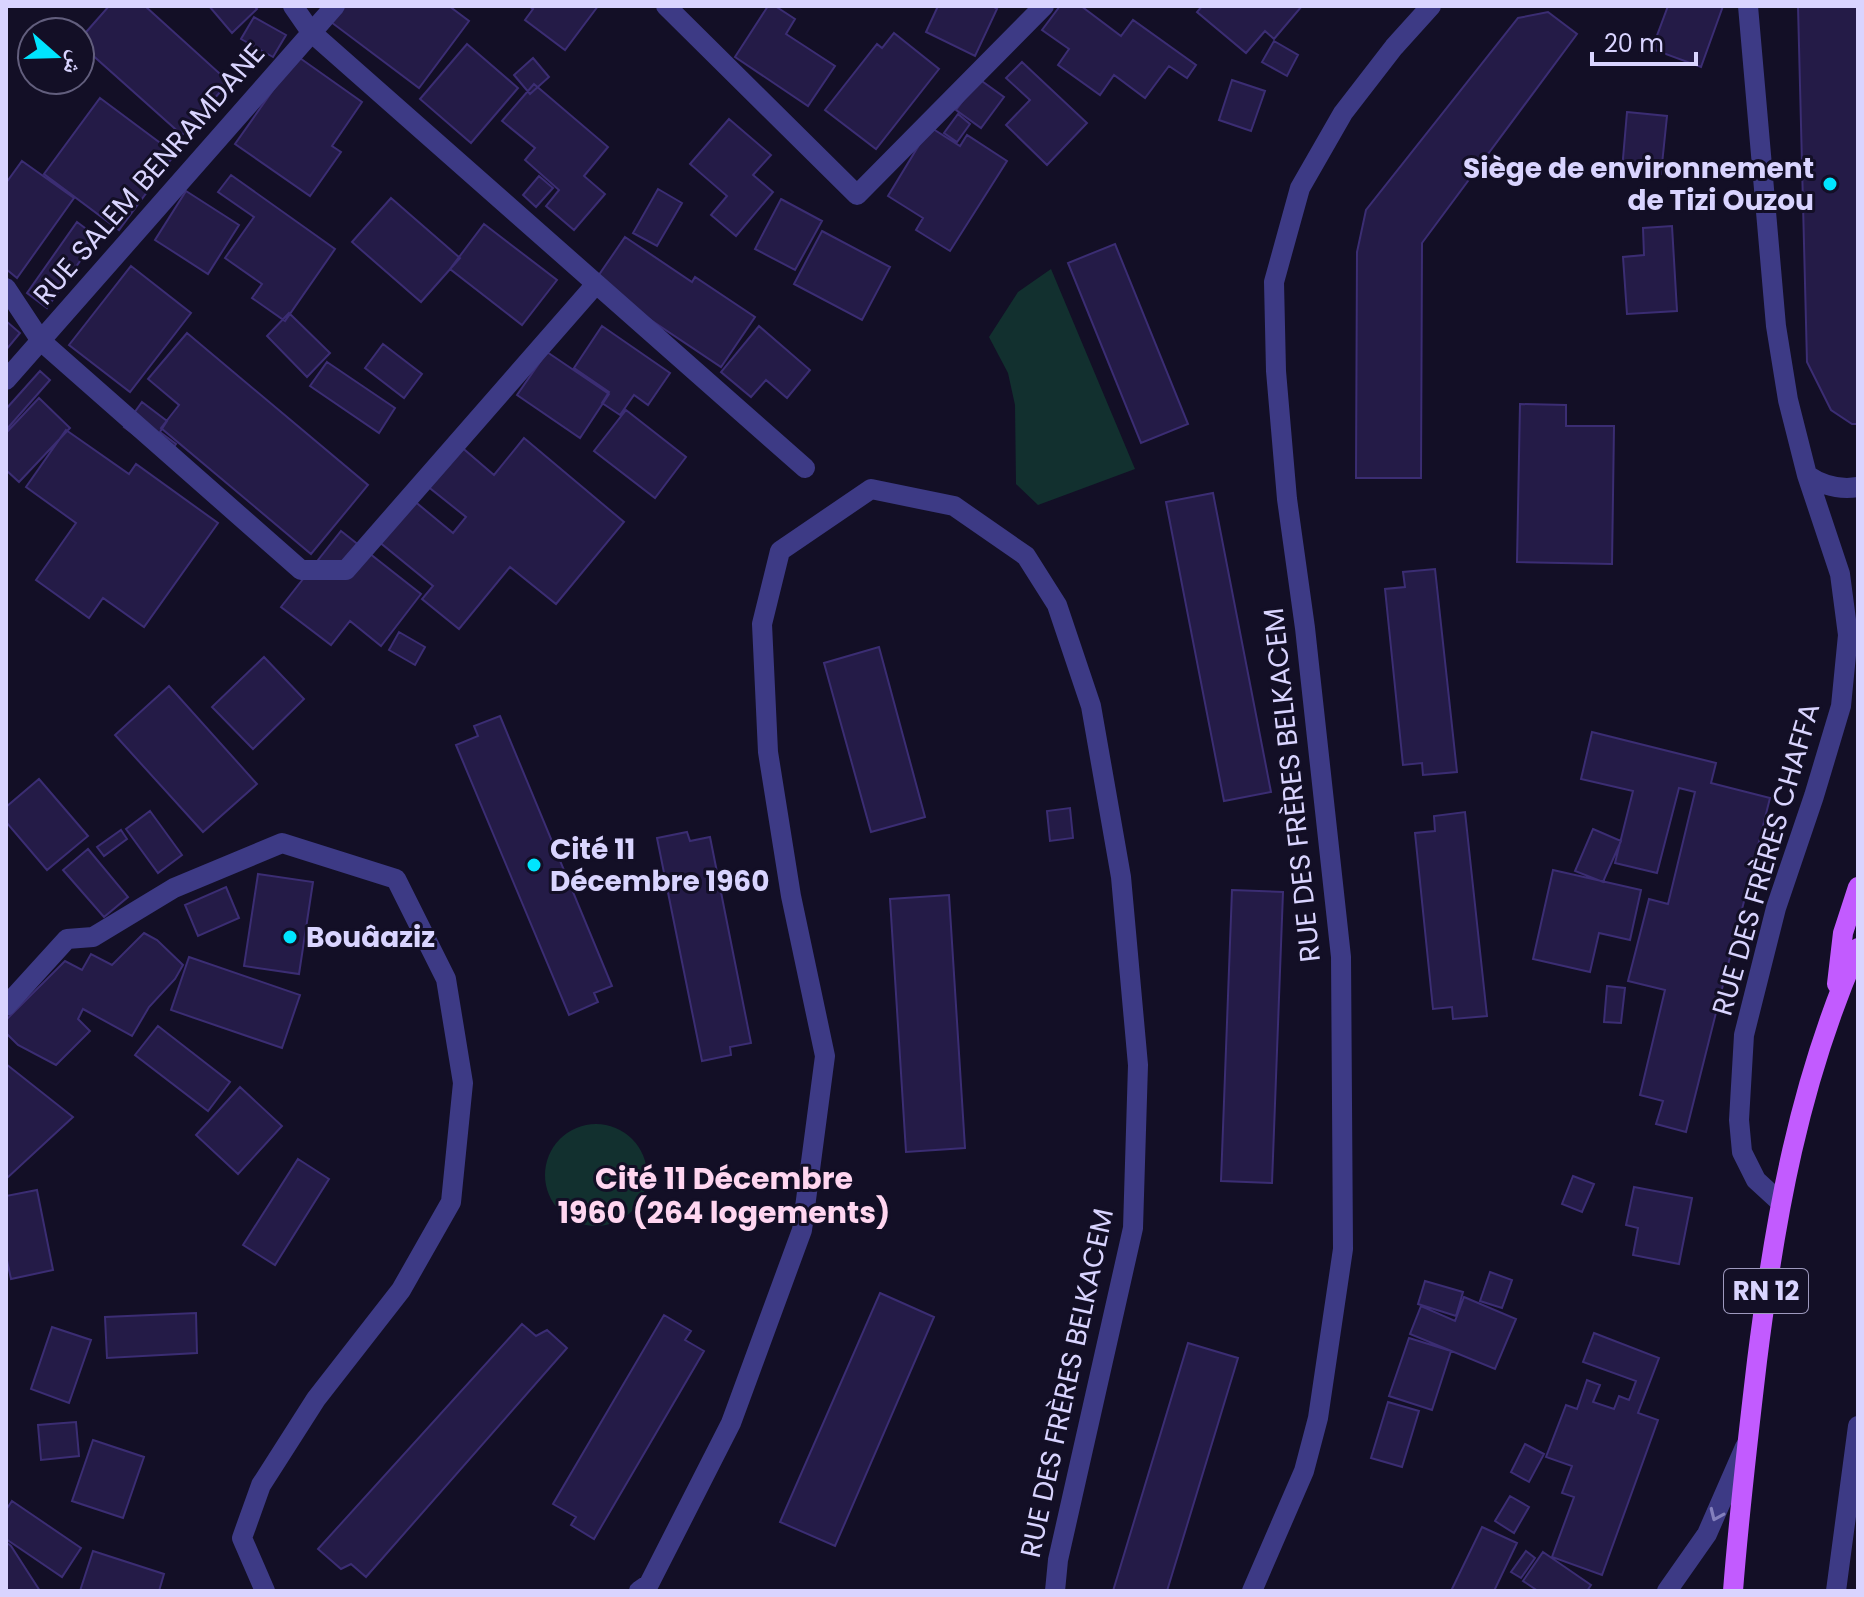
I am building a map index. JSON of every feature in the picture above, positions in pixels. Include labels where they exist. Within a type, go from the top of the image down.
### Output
[{"type":"main road","points":[[1837,997],[1837,965],[1843,933],[1858,887]]},
{"type":"main road","name":"RN 12","points":[[1733,1591],[1747,1444],[1780,1202],[1820,1043],[1858,948]]},
{"type":"main road","points":[[1837,997],[1858,979]]},
{"type":"street","points":[[293,6],[311,32],[805,468]]},
{"type":"street","name":"RUE SALEM BENRAMDANE","points":[[6,380],[335,6]]},
{"type":"street","points":[[666,6],[857,195],[1038,8]]},
{"type":"street","name":"RUE DES FRÈRES BELKACEM","points":[[1252,1591],[1304,1471],[1318,1418],[1343,1249],[1341,957],[1305,628],[1287,499],[1276,371],[1274,282],[1300,188],[1343,113],[1394,47],[1431,6]]},
{"type":"street","name":"RUE DES FRÈRES CHAFFA","points":[[1748,6],[1776,326],[1788,400],[1807,475],[1840,574],[1848,635],[1841,706],[1822,773],[1776,908],[1744,1035],[1739,1120],[1742,1152],[1756,1180],[1780,1202]]},
{"type":"street","points":[[6,288],[41,341],[301,570],[346,570],[596,284]]},
{"type":"street","points":[[1807,475],[1821,484],[1845,489],[1858,487]]},
{"type":"street","name":"RUE DES FRÈRES BELKACEM","points":[[639,1591],[649,1584],[731,1423],[802,1230],[825,1056],[791,896],[768,752],[762,624],[780,551],[871,489],[954,506],[1026,556],[1057,605],[1091,706],[1121,877],[1138,1065],[1133,1228],[1068,1516],[1055,1591]]},
{"type":"street","points":[[1848,635],[1858,604]]},
{"type":"street","points":[[6,1006],[67,939],[93,937],[174,888],[282,843],[396,879],[446,979],[463,1083],[451,1202],[401,1290],[316,1399],[261,1485],[242,1538],[265,1591]]},
{"type":"street","points":[[1836,1591],[1858,1426]]},
{"type":"street","points":[[1667,1591],[1707,1534],[1747,1444]]},
{"type":"green space","points":[[1051,269],[1135,469],[1038,505],[1016,484],[1015,405],[1008,373],[989,337],[1018,292]]},
{"type":"green space","points":[[596,1124],[616,1128],[632,1139],[643,1155],[647,1175],[643,1195],[632,1211],[616,1222],[596,1226],[576,1222],[560,1211],[549,1195],[545,1175],[549,1155],[560,1139],[576,1128]]},
{"type":"building","points":[[109,6],[145,6],[229,82],[182,135],[96,58],[96,21]]},
{"type":"building","points":[[209,6],[254,6],[257,9],[232,33]]},
{"type":"building","points":[[341,6],[449,6],[469,21],[419,88],[327,19]]},
{"type":"building","points":[[529,6],[598,6],[565,50],[525,20],[533,9]]},
{"type":"building","points":[[768,6],[775,6],[795,19],[786,34],[835,66],[808,106],[735,57]]},
{"type":"building","points":[[938,6],[992,6],[997,9],[975,56],[926,32]]},
{"type":"building","points":[[1060,6],[1081,6],[1121,36],[1133,20],[1196,65],[1187,78],[1169,66],[1145,98],[1114,75],[1100,95],[1058,65],[1069,49],[1042,30]]},
{"type":"building","points":[[1202,6],[1302,6],[1274,39],[1265,31],[1246,53],[1197,12]]},
{"type":"building","points":[[1668,6],[1723,6],[1701,67],[1652,49]]},
{"type":"building","name":"Siège de environnement de Tizi Ouzou","points":[[1798,6],[1858,6],[1858,424],[1852,424],[1831,410],[1807,362]]},
{"type":"building","points":[[1548,12],[1577,34],[1422,243],[1421,478],[1356,478],[1357,252],[1366,210],[1518,18]]},
{"type":"building","points":[[254,17],[286,35],[273,57],[241,39]]},
{"type":"building","points":[[894,33],[939,69],[876,149],[825,110],[877,44],[882,48]]},
{"type":"building","points":[[1274,41],[1298,55],[1287,76],[1262,62]]},
{"type":"building","points":[[467,44],[518,88],[471,143],[420,99]]},
{"type":"building","points":[[297,56],[362,102],[332,146],[341,152],[310,196],[235,144]]},
{"type":"building","points":[[533,58],[549,77],[530,94],[514,75]]},
{"type":"building","points":[[1022,62],[1087,123],[1047,165],[1006,125],[1030,100],[1006,78]]},
{"type":"building","points":[[979,79],[1004,97],[981,128],[956,110]]},
{"type":"building","points":[[1232,80],[1265,91],[1251,131],[1219,120]]},
{"type":"building","points":[[534,84],[608,147],[584,176],[605,194],[574,230],[546,206],[559,190],[525,160],[535,148],[502,121]]},
{"type":"building","points":[[100,98],[175,154],[119,230],[44,174]]},
{"type":"building","points":[[1627,112],[1667,116],[1661,174],[1622,170]]},
{"type":"building","points":[[958,114],[970,124],[957,142],[944,133]]},
{"type":"building","points":[[729,119],[771,155],[753,175],[773,192],[736,236],[711,215],[727,196],[690,164]]},
{"type":"building","points":[[930,127],[960,146],[967,135],[1007,161],[950,251],[916,230],[923,218],[888,196]]},
{"type":"building","points":[[22,161],[74,198],[17,278],[6,269],[6,183]]},
{"type":"building","points":[[231,175],[335,249],[285,321],[252,298],[262,284],[225,258],[254,217],[218,192]]},
{"type":"building","points":[[539,176],[553,188],[536,207],[523,195]]},
{"type":"building","points":[[658,189],[682,203],[657,246],[633,233]]},
{"type":"building","points":[[186,191],[239,225],[208,274],[155,240]]},
{"type":"building","points":[[391,198],[460,258],[421,302],[352,242]]},
{"type":"building","points":[[781,199],[822,221],[795,270],[755,249]]},
{"type":"building","points":[[77,222],[97,237],[47,308],[27,293]]},
{"type":"building","points":[[484,224],[557,280],[522,325],[450,269]]},
{"type":"building","points":[[1672,226],[1677,311],[1627,314],[1623,257],[1644,255],[1643,228]]},
{"type":"building","points":[[822,231],[890,267],[862,320],[794,284]]},
{"type":"building","points":[[625,237],[692,282],[695,277],[755,317],[721,367],[594,282]]},
{"type":"building","points":[[1115,244],[1188,424],[1141,443],[1068,263]]},
{"type":"building","points":[[131,266],[191,313],[130,392],[69,345]]},
{"type":"building","points":[[289,313],[330,353],[307,377],[267,336]]},
{"type":"building","points":[[6,321],[20,333],[6,350]]},
{"type":"building","points":[[602,326],[670,373],[648,405],[634,395],[620,415],[602,403],[609,392],[574,368]]},
{"type":"building","points":[[759,326],[810,370],[787,398],[766,380],[751,397],[721,372]]},
{"type":"building","points":[[187,333],[368,485],[311,554],[161,428],[179,405],[148,379]]},
{"type":"building","points":[[383,344],[422,374],[404,398],[365,368]]},
{"type":"building","points":[[547,352],[609,394],[580,438],[517,395]]},
{"type":"building","points":[[327,362],[395,408],[379,433],[310,386]]},
{"type":"building","points":[[40,371],[50,380],[6,430],[6,409]]},
{"type":"building","points":[[39,398],[70,428],[19,482],[6,470],[6,433]]},
{"type":"building","points":[[142,402],[167,421],[160,432],[176,444],[166,458],[124,427]]},
{"type":"building","points":[[1520,404],[1566,405],[1566,426],[1614,426],[1612,564],[1517,562]]},
{"type":"building","points":[[626,410],[686,457],[655,498],[594,451]]},
{"type":"building","points":[[66,430],[129,474],[136,464],[218,523],[144,627],[103,598],[89,618],[36,580],[76,523],[26,487]]},
{"type":"building","points":[[524,438],[624,522],[556,604],[510,567],[459,629],[422,599],[433,586],[372,536],[407,495],[453,533],[466,517],[426,485],[459,445],[494,475]]},
{"type":"building","points":[[1213,493],[1271,792],[1224,801],[1166,502]]},
{"type":"building","points":[[341,531],[421,594],[381,646],[350,621],[331,645],[281,607]]},
{"type":"building","points":[[1435,569],[1457,772],[1423,775],[1422,763],[1403,765],[1385,589],[1405,587],[1403,572]]},
{"type":"building","points":[[399,632],[425,647],[415,665],[389,650]]},
{"type":"building","points":[[879,647],[925,817],[871,832],[824,663]]},
{"type":"building","points":[[264,657],[304,699],[253,749],[212,707]]},
{"type":"building","points":[[169,686],[257,784],[203,832],[115,735]]},
{"type":"building","name":"Cité 11 Décembre 1960","points":[[500,716],[612,986],[594,993],[598,1002],[569,1015],[456,745],[478,736],[474,726]]},
{"type":"building","points":[[1592,732],[1716,763],[1711,783],[1770,798],[1686,1132],[1656,1124],[1663,1101],[1640,1095],[1665,990],[1628,981],[1649,899],[1668,904],[1695,792],[1679,788],[1657,873],[1615,863],[1633,791],[1581,779]]},
{"type":"building","points":[[39,779],[88,836],[47,870],[6,822],[6,807]]},
{"type":"building","points":[[1070,808],[1073,838],[1050,841],[1047,811]]},
{"type":"building","points":[[150,811],[182,855],[158,873],[126,829]]},
{"type":"building","points":[[1465,812],[1487,1016],[1453,1019],[1452,1007],[1433,1009],[1415,833],[1435,831],[1434,816]]},
{"type":"building","points":[[1593,829],[1621,841],[1603,882],[1575,871]]},
{"type":"building","points":[[121,830],[127,839],[104,856],[97,847]]},
{"type":"building","points":[[687,832],[690,841],[710,837],[751,1043],[730,1047],[731,1055],[702,1061],[657,838]]},
{"type":"building","points":[[88,849],[128,897],[104,917],[63,870]]},
{"type":"building","points":[[1553,870],[1641,890],[1630,940],[1599,933],[1590,972],[1533,959]]},
{"type":"building","points":[[258,874],[313,882],[299,974],[244,966]]},
{"type":"building","points":[[226,887],[239,918],[198,936],[185,905]]},
{"type":"building","points":[[1232,890],[1283,892],[1272,1183],[1221,1181]]},
{"type":"building","points":[[949,895],[965,1148],[906,1152],[890,899]]},
{"type":"building","points":[[144,933],[157,940],[183,965],[175,979],[149,1007],[132,1036],[83,1009],[78,1019],[90,1031],[56,1065],[18,1045],[6,1033],[6,1020],[65,961],[82,970],[91,954],[112,965]]},
{"type":"building","points":[[189,957],[300,995],[282,1048],[171,1010]]},
{"type":"building","points":[[1607,986],[1625,988],[1621,1023],[1604,1022]]},
{"type":"building","points":[[158,1026],[230,1082],[208,1111],[135,1055]]},
{"type":"building","points":[[6,1064],[73,1117],[6,1179]]},
{"type":"building","points":[[240,1087],[282,1126],[238,1174],[196,1135]]},
{"type":"building","points":[[298,1159],[329,1179],[275,1265],[243,1245]]},
{"type":"building","points":[[1573,1176],[1594,1184],[1582,1212],[1562,1204]]},
{"type":"building","points":[[1634,1187],[1692,1198],[1679,1264],[1633,1255],[1638,1228],[1626,1225]]},
{"type":"building","points":[[37,1190],[53,1270],[11,1279],[6,1256],[6,1196]]},
{"type":"building","points":[[1490,1272],[1512,1280],[1502,1308],[1480,1301]]},
{"type":"building","points":[[1425,1281],[1463,1292],[1456,1316],[1418,1304]]},
{"type":"building","points":[[880,1293],[934,1317],[835,1546],[780,1522]]},
{"type":"building","points":[[1464,1297],[1516,1319],[1495,1369],[1410,1334],[1421,1306],[1455,1321]]},
{"type":"building","points":[[196,1313],[197,1353],[107,1358],[105,1317]]},
{"type":"building","points":[[664,1315],[691,1331],[685,1340],[704,1351],[594,1539],[571,1525],[576,1517],[553,1504]]},
{"type":"building","points":[[522,1324],[536,1336],[547,1330],[567,1348],[366,1577],[351,1564],[341,1569],[318,1549]]},
{"type":"building","points":[[52,1327],[91,1340],[69,1403],[31,1389]]},
{"type":"building","points":[[1594,1333],[1659,1358],[1638,1413],[1658,1420],[1602,1575],[1552,1557],[1574,1497],[1562,1493],[1572,1466],[1546,1457],[1566,1405],[1577,1409],[1587,1380],[1600,1385],[1593,1402],[1614,1409],[1619,1396],[1629,1400],[1636,1381],[1583,1362]]},
{"type":"building","points":[[1409,1338],[1451,1351],[1432,1410],[1389,1396]]},
{"type":"building","points":[[1188,1343],[1238,1358],[1167,1591],[1113,1591]]},
{"type":"building","points":[[1388,1402],[1419,1411],[1402,1467],[1371,1458]]},
{"type":"building","points":[[76,1422],[79,1456],[41,1460],[38,1425]]},
{"type":"building","points":[[93,1440],[144,1457],[123,1518],[72,1501]]},
{"type":"building","points":[[1525,1444],[1544,1454],[1529,1482],[1511,1472]]},
{"type":"building","points":[[1510,1496],[1529,1507],[1514,1533],[1495,1521]]},
{"type":"building","points":[[12,1501],[81,1548],[62,1577],[6,1539],[6,1510]]},
{"type":"building","points":[[1482,1527],[1517,1543],[1494,1591],[1451,1591]]},
{"type":"building","points":[[6,1542],[11,1546],[40,1591],[6,1591]]},
{"type":"building","points":[[93,1551],[164,1574],[159,1591],[80,1591]]},
{"type":"building","points":[[1526,1551],[1535,1558],[1521,1578],[1511,1572]]},
{"type":"building","points":[[1543,1552],[1591,1585],[1587,1591],[1538,1591],[1523,1581]]},
{"type":"place","name":"Siège de environnement de Tizi Ouzou","points":[[1830,184]]},
{"type":"place","name":"Cité 11 Décembre 1960","points":[[534,865]]},
{"type":"place","name":"Bouâaziz","points":[[290,937]]},
{"type":"district","name":"Cité 11 Décembre 1960 (264 logements)","points":[[724,1195]]}]
